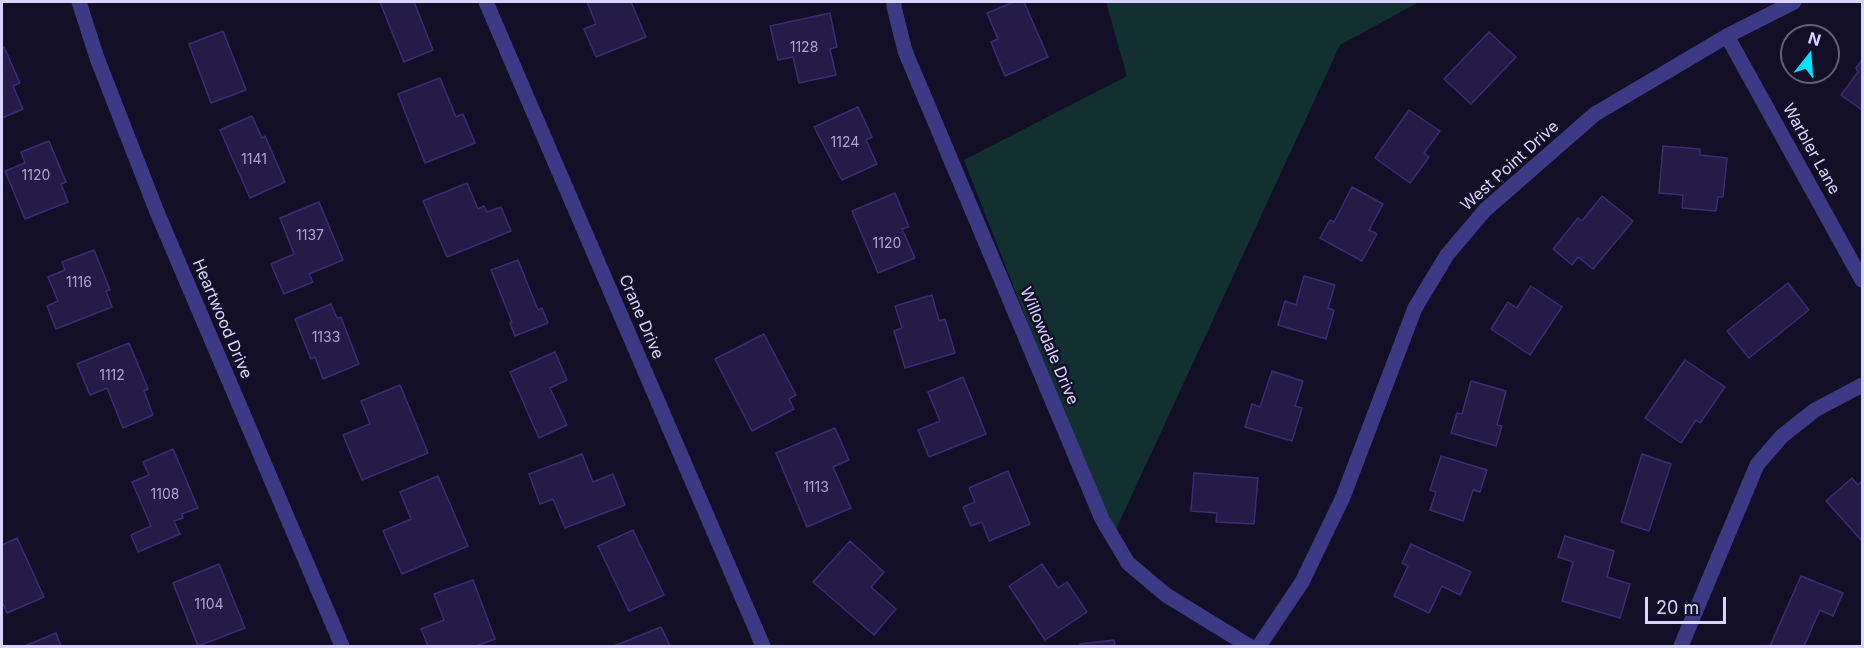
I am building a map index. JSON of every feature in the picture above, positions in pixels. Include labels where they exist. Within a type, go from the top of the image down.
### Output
[{"type":"street","name":"Heartwood Drive","points":[[79,2],[157,212],[342,646]]},
{"type":"street","name":"Crane Drive","points":[[486,2],[763,646]]},
{"type":"street","name":"Willowdale Drive","points":[[894,2],[905,51],[1102,519],[1128,563],[1166,595],[1249,646]]},
{"type":"street","name":"West Point Drive","points":[[1259,646],[1307,572],[1342,497],[1415,308],[1447,255],[1485,210],[1595,114],[1727,36],[1794,2]]},
{"type":"street","name":"Warbler Lane","points":[[1727,36],[1863,280]]},
{"type":"street","points":[[1681,646],[1757,465],[1782,436],[1815,410],[1863,385]]},
{"type":"green space","points":[[1106,2],[1419,2],[1340,45],[1112,538],[964,160],[1127,76]]},
{"type":"building","points":[[380,2],[414,2],[433,50],[404,62]]},
{"type":"building","points":[[587,2],[631,2],[646,37],[596,57],[584,29],[596,24]]},
{"type":"building","points":[[1014,2],[1024,2],[1048,57],[1005,76],[991,42],[998,39],[987,13]]},
{"type":"building","points":[[830,13],[837,47],[830,49],[836,75],[799,83],[793,57],[778,60],[770,26]]},
{"type":"building","points":[[223,31],[246,90],[211,103],[189,44]]},
{"type":"building","points":[[1489,32],[1516,57],[1471,104],[1444,79]]},
{"type":"building","points":[[4,47],[20,83],[13,86],[23,109],[2,118],[2,48]]},
{"type":"building","points":[[1862,60],[1862,110],[1841,95],[1858,72],[1856,68]]},
{"type":"building","points":[[440,78],[456,117],[463,114],[475,143],[425,163],[398,94]]},
{"type":"building","points":[[858,107],[872,137],[866,140],[877,164],[842,180],[814,127]]},
{"type":"building","points":[[1409,110],[1440,131],[1424,153],[1429,157],[1410,183],[1375,158]]},
{"type":"building","points":[[252,116],[262,138],[265,136],[285,182],[250,198],[220,130]]},
{"type":"building","points":[[49,141],[66,182],[61,184],[68,202],[25,219],[5,171],[25,163],[21,152]]},
{"type":"building","points":[[1663,146],[1700,149],[1700,155],[1727,158],[1723,197],[1718,197],[1716,211],[1682,208],[1683,195],[1659,193]]},
{"type":"building","points":[[467,183],[478,209],[484,206],[487,212],[501,207],[511,231],[447,257],[423,201]]},
{"type":"building","points":[[1352,187],[1383,204],[1369,230],[1377,234],[1362,261],[1320,238],[1330,220],[1334,222]]},
{"type":"building","points":[[895,193],[909,227],[902,229],[915,258],[878,273],[852,211]]},
{"type":"building","points":[[1602,196],[1633,221],[1593,269],[1578,257],[1572,265],[1553,249],[1578,218],[1582,221]]},
{"type":"building","points":[[319,202],[343,260],[309,274],[313,282],[284,294],[271,264],[294,254],[280,218]]},
{"type":"building","points":[[94,250],[110,290],[106,291],[112,307],[56,329],[47,306],[58,301],[48,277],[65,270],[62,262]]},
{"type":"building","points":[[518,260],[538,310],[542,308],[548,323],[515,336],[510,323],[512,322],[491,270]]},
{"type":"building","points":[[1304,276],[1335,285],[1328,308],[1334,310],[1326,339],[1278,325],[1285,301],[1296,305]]},
{"type":"building","points":[[1788,283],[1809,310],[1749,358],[1727,331]]},
{"type":"building","points":[[1531,286],[1562,307],[1530,355],[1491,329],[1508,302],[1517,308]]},
{"type":"building","points":[[932,295],[939,321],[945,319],[955,353],[905,368],[894,331],[902,328],[895,306]]},
{"type":"building","points":[[331,304],[337,318],[341,317],[359,364],[323,379],[315,357],[311,359],[295,319]]},
{"type":"building","points":[[764,334],[796,395],[789,399],[794,409],[752,431],[715,359]]},
{"type":"building","points":[[129,343],[148,389],[144,391],[153,415],[123,428],[107,388],[90,395],[77,364]]},
{"type":"building","points":[[555,352],[567,380],[550,388],[567,425],[539,438],[510,372]]},
{"type":"building","points":[[1685,360],[1725,387],[1700,423],[1696,420],[1681,443],[1645,418]]},
{"type":"building","points":[[1272,371],[1303,381],[1295,406],[1302,408],[1292,441],[1245,427],[1252,404],[1260,407]]},
{"type":"building","points":[[963,377],[986,434],[929,457],[918,430],[940,421],[928,392]]},
{"type":"building","points":[[1471,381],[1506,391],[1497,425],[1502,426],[1496,446],[1451,433],[1457,413],[1462,414]]},
{"type":"building","points":[[400,385],[428,453],[362,480],[343,435],[370,424],[361,401]]},
{"type":"building","points":[[835,428],[849,460],[833,467],[851,508],[807,527],[776,453]]},
{"type":"building","points":[[173,449],[198,508],[182,514],[183,518],[174,521],[180,534],[138,552],[131,535],[151,526],[132,482],[149,475],[143,462]]},
{"type":"building","points":[[582,454],[593,482],[613,474],[625,505],[565,528],[553,499],[540,504],[529,474]]},
{"type":"building","points":[[1642,454],[1671,464],[1649,531],[1621,522]]},
{"type":"building","points":[[1441,456],[1487,470],[1480,492],[1473,490],[1463,521],[1430,510],[1436,492],[1430,490]]},
{"type":"building","points":[[1008,471],[1030,524],[989,541],[982,522],[971,526],[963,507],[975,502],[969,488]]},
{"type":"building","points":[[1194,473],[1258,478],[1254,524],[1216,522],[1217,513],[1191,511]]},
{"type":"building","points":[[438,476],[468,546],[402,574],[383,531],[411,519],[400,492]]},
{"type":"building","points":[[1852,478],[1858,485],[1862,481],[1862,541],[1826,501]]},
{"type":"building","points":[[633,530],[664,595],[629,611],[598,546]]},
{"type":"building","points":[[1565,536],[1614,551],[1607,577],[1630,584],[1620,618],[1562,601],[1573,562],[1558,557]]},
{"type":"building","points":[[17,538],[44,597],[7,613],[2,602],[2,545]]},
{"type":"building","points":[[850,541],[884,572],[871,587],[896,609],[874,635],[813,582]]},
{"type":"building","points":[[1411,544],[1471,572],[1460,595],[1442,586],[1429,613],[1394,596],[1408,566],[1402,563]]},
{"type":"building","points":[[219,564],[245,628],[198,646],[173,583]]},
{"type":"building","points":[[1042,564],[1058,588],[1067,582],[1087,612],[1045,640],[1009,586]]},
{"type":"building","points":[[1801,576],[1843,593],[1833,616],[1820,610],[1804,646],[1770,646]]},
{"type":"building","points":[[473,580],[495,639],[476,646],[428,646],[421,629],[444,620],[434,594]]},
{"type":"building","points":[[661,627],[670,646],[614,646]]},
{"type":"building","points":[[56,633],[61,646],[25,646]]},
{"type":"building","points":[[1114,640],[1115,646],[1080,646],[1080,644]]}]
